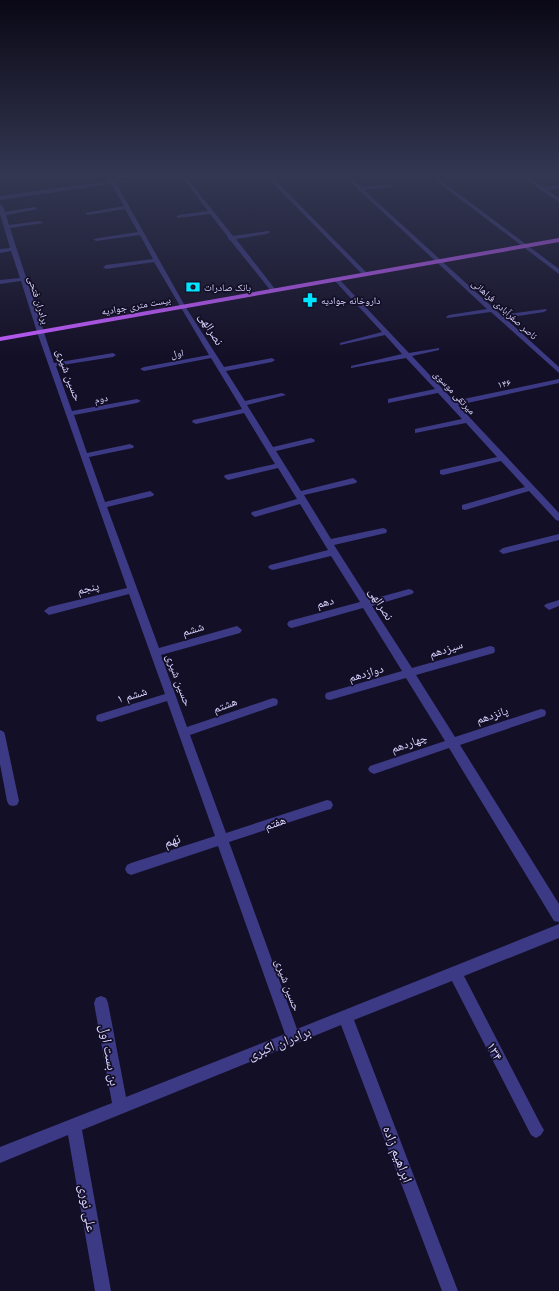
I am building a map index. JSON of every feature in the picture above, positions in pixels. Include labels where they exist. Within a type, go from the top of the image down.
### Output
[{"type":"main road","name":"بیست متری جوادیه","points":[[0,339],[559,240]]},
{"type":"street","name":"برادران فتحی","points":[[9,237],[24,279],[40,332]]},
{"type":"street","points":[[96,239],[109,237]]},
{"type":"street","name":"نصرالهی","points":[[143,237],[182,306],[221,370],[559,916]]},
{"type":"street","points":[[230,238],[235,237]]},
{"type":"street","points":[[329,237],[365,274]]},
{"type":"street","name":"ناصر صفرآبادی فراهانی","points":[[412,237],[490,310],[559,371]]},
{"type":"street","points":[[512,237],[559,272]]},
{"type":"street","points":[[230,238],[273,290]]},
{"type":"street","points":[[0,251],[14,250]]},
{"type":"street","points":[[106,267],[156,260]]},
{"type":"street","points":[[0,282],[24,279]]},
{"type":"street","name":"میرتقی موسوی","points":[[336,279],[559,518]]},
{"type":"street","points":[[449,317],[490,310]]},
{"type":"street","points":[[499,317],[544,310]]},
{"type":"street","name":"حسین شیری","points":[[40,332],[293,1037]]},
{"type":"street","points":[[342,344],[387,333]]},
{"type":"street","points":[[353,367],[437,349]]},
{"type":"street","points":[[52,365],[113,355]]},
{"type":"street","name":"اول","points":[[144,369],[213,356]]},
{"type":"street","points":[[221,370],[272,360]]},
{"type":"street","name":"۱۴۶","points":[[453,404],[559,381]]},
{"type":"street","points":[[391,401],[440,390]]},
{"type":"street","points":[[196,422],[282,396]]},
{"type":"street","name":"دوم","points":[[69,414],[137,401]]},
{"type":"street","points":[[418,431],[468,420]]},
{"type":"street","points":[[271,450],[311,440]]},
{"type":"street","points":[[84,456],[130,446]]},
{"type":"street","points":[[443,472],[503,458]]},
{"type":"street","points":[[228,477],[280,465]]},
{"type":"street","points":[[255,514],[300,497],[353,481]]},
{"type":"street","points":[[465,507],[531,488]]},
{"type":"street","points":[[102,506],[150,494]]},
{"type":"street","points":[[273,567],[383,531]]},
{"type":"street","points":[[503,551],[559,537]]},
{"type":"street","name":"پنجم","points":[[49,610],[133,590]]},
{"type":"street","name":"دهم","points":[[292,624],[409,592]]},
{"type":"street","name":"ششم","points":[[156,653],[237,630]]},
{"type":"street","name":"سیزدهم","points":[[409,674],[490,650]]},
{"type":"street","name":"دوازدهم","points":[[330,696],[409,674]]},
{"type":"street","name":"ششم ۱","points":[[101,718],[171,696]]},
{"type":"street","name":"هشتم","points":[[184,733],[274,702]]},
{"type":"street","name":"پانزدهم","points":[[452,742],[541,713]]},
{"type":"street","points":[[0,735],[13,801]]},
{"type":"street","name":"چهاردهم","points":[[374,769],[452,742]]},
{"type":"street","name":"هفتم","points":[[223,840],[326,805]]},
{"type":"street","name":"نهم","points":[[131,868],[223,840]]},
{"type":"street","name":"برادران اکبری","points":[[0,1155],[559,930]]},
{"type":"street","name":"۱۳۴","points":[[455,972],[536,1130]]},
{"type":"street","name":"بن بست اول","points":[[101,1003],[120,1107]]},
{"type":"street","name":"ابراهیم زاده","points":[[345,1016],[450,1291]]},
{"type":"street","name":"علی نوری","points":[[74,1125],[103,1291]]},
{"type":"place","name":"بانک صادرات","points":[[193,287]]},
{"type":"place","name":"داروخانه جوادیه","points":[[310,300]]}]
